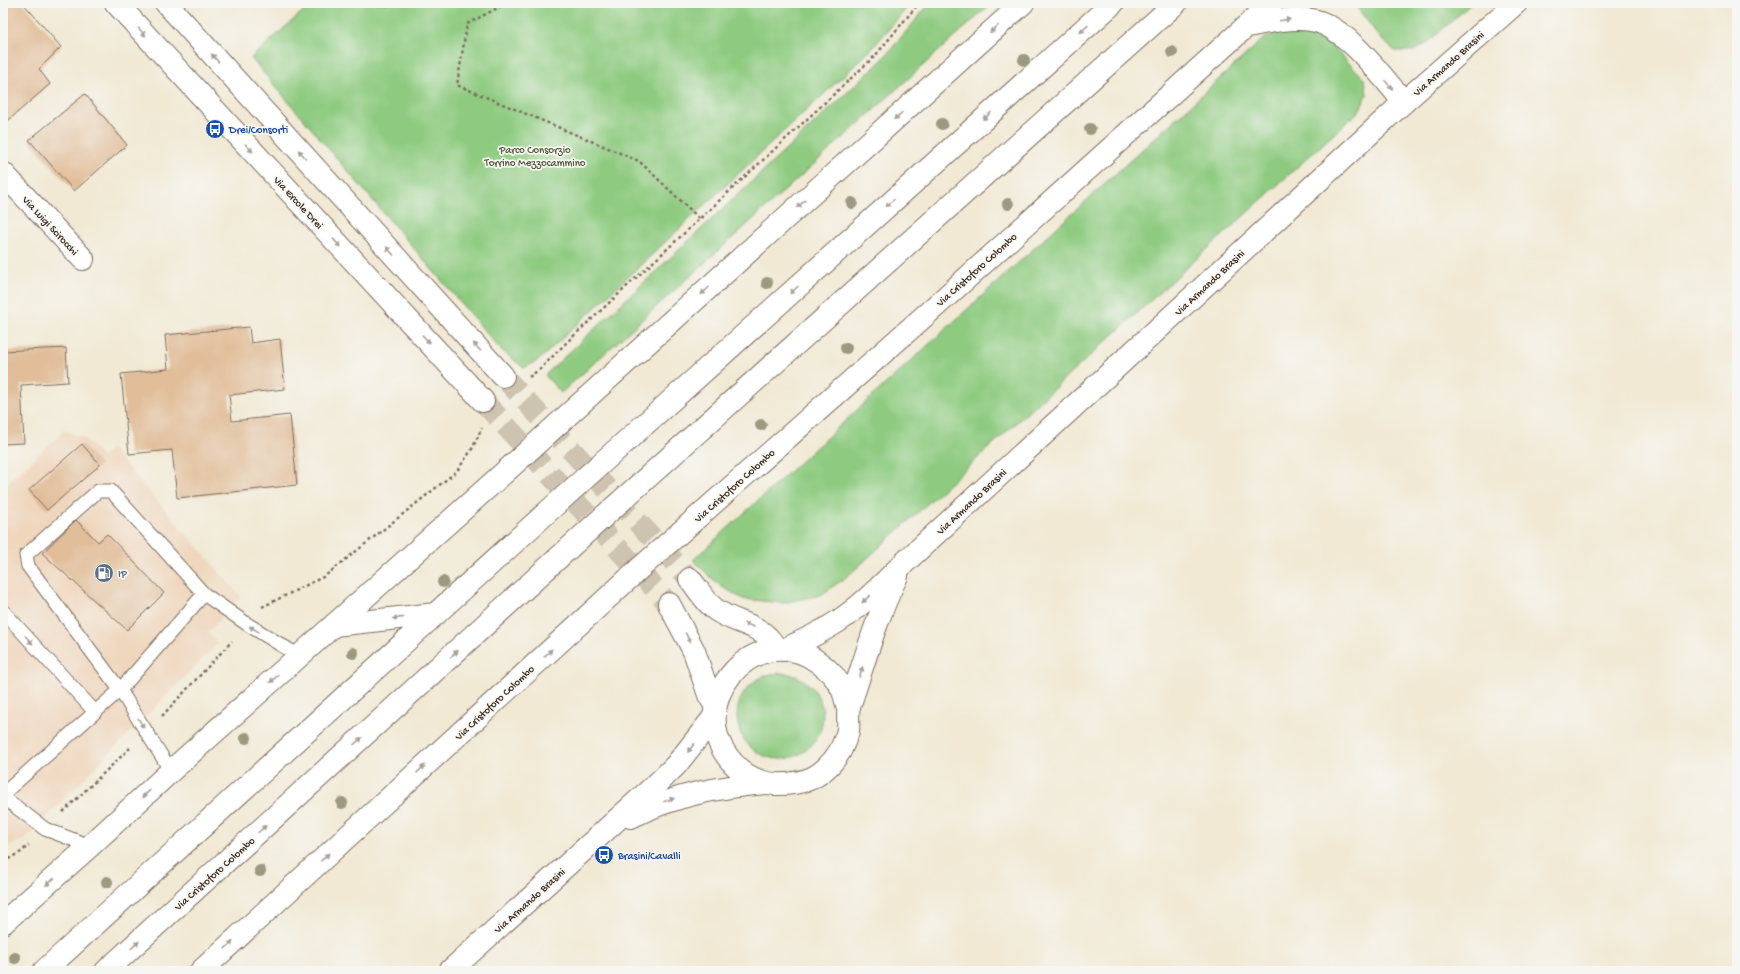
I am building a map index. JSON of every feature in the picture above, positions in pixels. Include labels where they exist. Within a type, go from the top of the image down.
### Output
[{"type":"main road","name":"Via Ercole Drei","points":[[116,3],[483,401]]},
{"type":"main road","points":[[166,3],[503,376]]},
{"type":"main road","points":[[3,923],[1023,3]]},
{"type":"main road","points":[[44,971],[436,614],[1113,3]]},
{"type":"main road","name":"Via Cristoforo Colombo","points":[[106,971],[602,518],[1176,3]]},
{"type":"main road","name":"Via Cristoforo Colombo","points":[[200,971],[639,569],[938,304],[1272,3]]},
{"type":"main road","name":"Via Armando Brasini","points":[[450,971],[608,829],[676,765],[715,711],[722,686],[735,670],[752,658],[807,640],[838,622],[858,606],[1404,102],[1516,3]]},
{"type":"main road","points":[[1247,26],[1300,19],[1324,23],[1349,40],[1404,102]]},
{"type":"main road","name":"Via Luigi Scirocchi","points":[[3,173],[83,259]]},
{"type":"main road","name":"Via Armando Brasini","points":[[848,709],[879,615],[904,563]]},
{"type":"main road","points":[[690,579],[714,608],[736,620],[764,632],[780,650]]},
{"type":"main road","points":[[669,604],[694,650],[715,711]]},
{"type":"main road","points":[[334,625],[436,614]]},
{"type":"main road","name":"Via Armando Brasini","points":[[608,829],[652,807],[685,795],[725,787],[766,783],[788,785],[809,779],[827,767],[840,750],[848,730],[848,709],[842,688],[830,671],[813,658],[798,653],[780,650]]},
{"type":"main road","name":"Via Armando Brasini","points":[[715,711],[718,739],[728,759],[745,774],[766,783]]},
{"type":"lane","points":[[171,771],[120,690],[28,566],[26,555],[98,491],[111,491],[204,594],[246,624],[299,656]]},
{"type":"lane","points":[[90,846],[45,829],[3,795],[120,690],[204,594]]},
{"type":"lane","points":[[3,611],[95,712]]},
{"type":"path","points":[[507,3],[467,24],[457,85],[639,161],[700,219]]},
{"type":"path","points":[[540,369],[567,342],[875,56],[919,3]]},
{"type":"path","points":[[3,862],[21,852],[146,732],[222,653],[257,610],[325,576],[457,471],[472,449]]},
{"type":"shaded area","points":[[64,431],[84,438],[102,457],[111,448],[241,597],[208,632],[218,643],[24,840],[3,849],[3,487]]},
{"type":"green space","name":"Parco Consorzio Torrino Mezzocammino","points":[[312,3],[911,3],[871,50],[539,360],[524,368],[500,349],[251,58]]},
{"type":"green space","points":[[930,3],[992,3],[561,393],[545,375],[882,60]]},
{"type":"green space","points":[[1352,3],[1472,3],[1426,44],[1414,51],[1395,51],[1381,39]]},
{"type":"green space","points":[[1278,32],[1318,32],[1365,79],[1367,95],[1359,111],[849,575],[821,595],[783,603],[743,599],[719,585],[693,560],[1263,39]]},
{"type":"green space","points":[[780,673],[797,676],[811,685],[820,699],[823,716],[820,733],[811,747],[797,756],[780,759],[763,756],[749,747],[740,733],[737,716],[740,699],[749,685],[763,676]]},
{"type":"building","points":[[3,3],[23,3],[61,47],[39,69],[50,84],[3,125]]},
{"type":"building","points":[[85,94],[127,145],[74,191],[29,140]]},
{"type":"building","points":[[249,327],[251,343],[280,339],[285,389],[229,395],[232,421],[290,415],[297,485],[177,498],[172,450],[129,454],[121,374],[168,369],[165,335]]},
{"type":"building","points":[[66,348],[68,382],[21,385],[24,443],[3,444],[3,351]]},
{"type":"building","points":[[82,444],[100,465],[47,510],[29,490]]},
{"type":"building","name":"IP","points":[[76,520],[98,542],[107,534],[164,593],[127,630],[42,553]]},
{"type":"tunnel","points":[[503,376],[690,579]]},
{"type":"tunnel","points":[[483,401],[669,604]]},
{"type":"place","name":"Drei/Consorti","points":[[215,129]]},
{"type":"place","name":"IP","points":[[104,573]]},
{"type":"place","name":"Brasini/Cavalli","points":[[604,855]]}]
